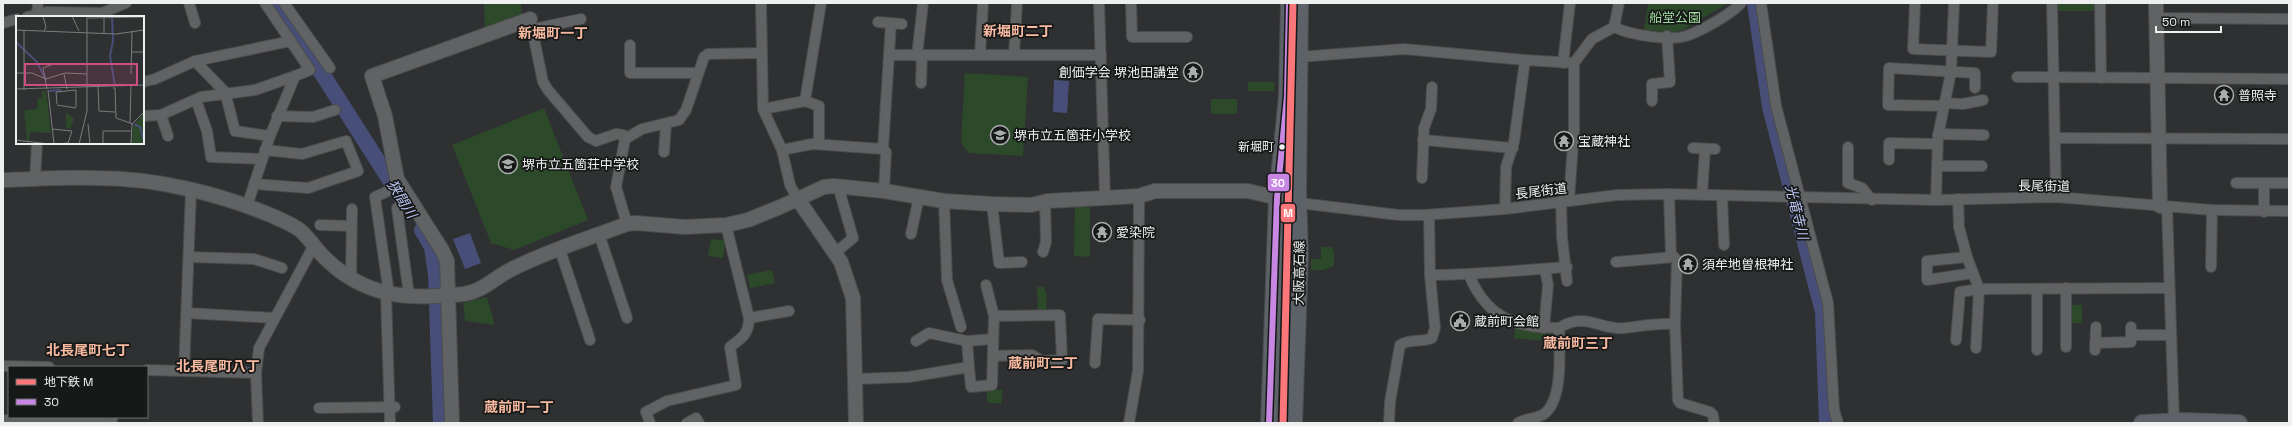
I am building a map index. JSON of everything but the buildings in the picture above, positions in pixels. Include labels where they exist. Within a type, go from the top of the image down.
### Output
[{"type":"main road","name":"大阪高石線","points":[[1269,423],[1276,198],[1287,96],[1289,3]]},
{"type":"main road","name":"大阪高石線","points":[[1294,423],[1300,255],[1298,57],[1300,3]]},
{"type":"main road","points":[[2142,423],[2239,423]]},
{"type":"street","points":[[32,16],[38,3]]},
{"type":"street","points":[[32,16],[46,12],[102,13],[126,3]]},
{"type":"street","points":[[189,3],[195,24]]},
{"type":"street","points":[[144,116],[161,115],[196,100],[225,92],[255,90],[310,70],[266,3]]},
{"type":"street","points":[[284,3],[330,68]]},
{"type":"street","points":[[761,3],[760,53],[763,109],[782,150],[790,185],[797,198],[835,253],[846,274],[853,298],[856,423]]},
{"type":"street","points":[[805,101],[821,3]]},
{"type":"street","points":[[921,83],[920,56],[922,3]]},
{"type":"street","points":[[980,55],[983,3]]},
{"type":"street","points":[[1014,55],[1017,3]]},
{"type":"street","points":[[1099,3],[1105,198]]},
{"type":"street","points":[[1132,3],[1132,37],[1187,37]]},
{"type":"street","points":[[1564,63],[1570,3]]},
{"type":"street","points":[[1614,27],[1619,3]]},
{"type":"street","points":[[1567,281],[1567,267],[1562,237],[1574,130],[1574,63],[1592,39],[1614,27],[1644,36],[1688,36],[1734,10],[1741,3]]},
{"type":"street","points":[[1761,3],[1776,106],[1795,198],[1828,303],[1834,410],[1838,423]]},
{"type":"street","points":[[1915,3],[1914,49],[1991,52],[1993,3]]},
{"type":"street","points":[[1936,200],[1938,139],[1950,72],[1954,3]]},
{"type":"street","points":[[2052,3],[2056,197]]},
{"type":"street","points":[[2100,3],[2101,78]]},
{"type":"street","points":[[2156,3],[2158,138],[2170,288],[2174,422]]},
{"type":"street","points":[[2156,18],[2289,19]]},
{"type":"street","points":[[3,23],[16,19]]},
{"type":"street","points":[[452,423],[446,295],[447,261],[442,250],[397,179],[385,116],[372,76],[532,24],[580,19]]},
{"type":"street","points":[[878,22],[902,24]]},
{"type":"street","points":[[884,191],[886,152],[883,149],[891,23]]},
{"type":"street","points":[[532,24],[543,82],[548,90],[588,137],[596,141],[616,134],[623,135],[625,139]]},
{"type":"street","points":[[1652,101],[1652,84],[1670,82],[1667,36]]},
{"type":"street","points":[[144,82],[155,79],[195,61],[291,41]]},
{"type":"street","points":[[630,45],[630,73],[698,73]]},
{"type":"street","points":[[1298,57],[1404,48],[1525,60],[1574,63]]},
{"type":"street","points":[[627,224],[616,187],[625,139],[642,129],[679,120],[686,110],[704,57],[708,54],[760,53]]},
{"type":"street","points":[[889,55],[1101,55]]},
{"type":"street","points":[[1505,209],[1506,167],[1513,148],[1525,60]]},
{"type":"street","points":[[195,61],[225,92],[235,131],[270,136]]},
{"type":"street","points":[[1975,88],[1975,73],[1889,68],[1888,105],[1944,105],[1963,104],[1983,100]]},
{"type":"street","points":[[247,206],[277,116],[295,76]]},
{"type":"street","points":[[2017,77],[2289,79]]},
{"type":"street","points":[[1422,178],[1424,128],[1431,109],[1432,87]]},
{"type":"street","points":[[196,100],[207,131],[211,157],[264,154],[302,154],[346,141],[358,171],[308,188],[254,184]]},
{"type":"street","points":[[763,109],[805,101],[819,106],[819,144]]},
{"type":"street","points":[[277,116],[313,117],[335,110]]},
{"type":"street","points":[[161,115],[168,136]]},
{"type":"street","points":[[664,152],[666,124]]},
{"type":"street","points":[[1889,160],[1889,143],[1984,135]]},
{"type":"street","points":[[2055,138],[2289,139]]},
{"type":"street","points":[[1423,140],[1513,148]]},
{"type":"street","points":[[35,179],[37,144]]},
{"type":"street","points":[[782,150],[801,145],[819,144],[883,149]]},
{"type":"street","points":[[1848,147],[1848,183],[1862,188],[1872,200]]},
{"type":"street","points":[[1693,148],[1715,149]]},
{"type":"street","points":[[1702,195],[1705,149]]},
{"type":"street","points":[[1937,166],[1982,166]]},
{"type":"street","points":[[3,180],[121,179],[152,183],[191,191],[247,206],[302,232],[313,247],[361,286],[386,294],[428,296],[476,291],[514,268],[627,224],[685,227],[726,225],[748,220],[824,187],[838,186],[884,191],[944,201],[992,204],[1031,205],[1045,201],[1139,196],[1154,191],[1248,191],[1299,203]]},
{"type":"street","points":[[2236,183],[2289,183]]},
{"type":"street","points":[[2264,183],[2264,212]]},
{"type":"street","points":[[835,253],[853,238],[838,186]]},
{"type":"street","points":[[184,371],[191,191]]},
{"type":"street","points":[[386,192],[375,197],[388,287],[386,294],[393,407],[390,423]]},
{"type":"street","points":[[1669,194],[1670,254],[1677,260],[1675,324],[1678,400],[1680,403],[1710,412],[1713,415],[1714,423]]},
{"type":"street","name":"長尾街道","points":[[1299,203],[1399,215],[1430,215],[1505,209],[1617,195],[1669,194],[1872,200],[2056,197],[2164,207],[2289,212]]},
{"type":"street","points":[[1129,423],[1138,371],[1140,320],[1139,196]]},
{"type":"street","points":[[1722,196],[1724,245]]},
{"type":"street","points":[[911,234],[919,197]]},
{"type":"street","points":[[1958,199],[1959,227],[1967,257],[1979,289],[1976,348]]},
{"type":"street","points":[[944,201],[947,280],[961,327]]},
{"type":"street","points":[[1043,252],[1046,242],[1045,201]]},
{"type":"street","points":[[992,204],[999,263],[1022,262]]},
{"type":"street","points":[[397,208],[410,295]]},
{"type":"street","points":[[351,279],[352,209]]},
{"type":"street","points":[[2211,267],[2212,210]]},
{"type":"street","points":[[1389,423],[1390,402],[1400,345],[1406,340],[1425,341],[1432,338],[1435,328],[1430,275],[1430,215]]},
{"type":"street","points":[[650,423],[646,412],[667,401],[736,385],[730,347],[745,336],[749,329],[749,318],[726,225]]},
{"type":"street","points":[[320,226],[351,226]]},
{"type":"street","points":[[599,234],[627,318]]},
{"type":"street","points":[[258,423],[256,373],[259,348],[313,247]]},
{"type":"street","points":[[560,250],[590,340]]},
{"type":"street","points":[[189,257],[254,259],[282,268]]},
{"type":"street","points":[[1967,257],[1927,261],[1927,280],[1973,273]]},
{"type":"street","points":[[1616,262],[1674,258]]},
{"type":"street","points":[[1430,275],[1469,275],[1482,272],[1521,272],[1567,267]]},
{"type":"street","points":[[1544,328],[1548,285],[1545,269]]},
{"type":"street","points":[[1469,275],[1479,296],[1500,317],[1528,327],[1559,328],[1573,322],[1596,323],[1624,328],[1647,324],[1675,324]]},
{"type":"street","points":[[967,341],[971,387],[992,385],[994,316],[986,285]]},
{"type":"street","points":[[2066,288],[2066,347]]},
{"type":"street","points":[[1956,340],[1960,292],[1979,289],[2170,288]]},
{"type":"street","points":[[2037,289],[2037,350]]},
{"type":"street","points":[[749,318],[789,310]]},
{"type":"street","points":[[186,313],[274,318]]},
{"type":"street","points":[[993,356],[1032,355],[1042,361],[1062,360],[1060,315],[994,316]]},
{"type":"street","points":[[1095,363],[1098,319],[1140,320]]},
{"type":"street","points":[[2096,327],[2095,346],[2131,342],[2131,331],[2171,335]]},
{"type":"street","points":[[1518,423],[1543,414],[1549,408],[1559,382],[1559,328]]},
{"type":"street","points":[[916,340],[929,333],[967,341],[993,339]]},
{"type":"street","points":[[856,379],[909,377],[969,367]]},
{"type":"street","points":[[148,370],[256,373]]},
{"type":"street","points":[[319,408],[393,407]]},
{"type":"street","points":[[687,423],[696,418],[699,423]]},
{"type":"street","points":[[3,420],[103,423]]},
{"type":"green space","points":[[484,3],[521,3],[522,16],[485,27]]},
{"type":"green space","name":"船堂公園","points":[[1648,3],[1728,3],[1683,30],[1673,32],[1644,30]]},
{"type":"green space","points":[[2057,3],[2095,3],[2095,11],[2057,11]]},
{"type":"green space","points":[[965,73],[1028,77],[1023,156],[969,153],[961,143]]},
{"type":"green space","points":[[1248,82],[1274,82],[1274,91],[1248,91]]},
{"type":"green space","points":[[1211,99],[1237,99],[1237,114],[1211,114]]},
{"type":"green space","points":[[544,108],[588,220],[514,250],[491,243],[452,145]]},
{"type":"green space","points":[[1075,207],[1090,207],[1090,257],[1074,256]]},
{"type":"green space","points":[[711,239],[723,240],[725,243],[723,258],[708,256]]},
{"type":"green space","points":[[1321,247],[1331,247],[1334,251],[1334,266],[1323,270],[1311,270],[1311,259],[1321,259]]},
{"type":"green space","points":[[772,270],[775,283],[750,288],[747,275]]},
{"type":"green space","points":[[1037,287],[1044,287],[1047,296],[1046,312],[1038,312]]},
{"type":"green space","points":[[487,297],[495,325],[465,321],[463,303]]},
{"type":"green space","points":[[2071,305],[2082,305],[2082,323],[2072,323]]},
{"type":"green space","points":[[1515,327],[1534,332],[1556,333],[1556,342],[1514,338]]},
{"type":"green space","points":[[987,390],[1003,390],[1001,404],[987,402]]},
{"type":"water","points":[[1054,80],[1069,81],[1067,113],[1053,112]]},
{"type":"water","points":[[470,233],[481,263],[465,269],[453,239]]},
{"type":"waterway","name":"狭間川","points":[[277,3],[402,199]]},
{"type":"waterway","name":"光竜寺川","points":[[1755,3],[1770,107],[1823,312],[1827,423]]},
{"type":"waterway","name":"狭間川","points":[[422,230],[432,247],[436,275],[441,423]]},
{"type":"metro line","name":"M","points":[[1283,423],[1293,3]]},
{"type":"transit line","name":"30","points":[[1269,423],[1277,198],[1287,96],[1289,3]]},
{"type":"place","name":"創価学会 堺池田講堂","points":[[1193,72]]},
{"type":"place","name":"普照寺","points":[[2224,95]]},
{"type":"place","name":"堺市立五箇荘小学校","points":[[1000,135]]},
{"type":"place","name":"宝蔵神社","points":[[1564,141]]},
{"type":"place","name":"新堀町","points":[[1282,147]]},
{"type":"place","name":"堺市立五箇荘中学校","points":[[508,164]]},
{"type":"place","name":"愛染院","points":[[1102,232]]},
{"type":"place","name":"須牟地曽根神社","points":[[1688,264]]},
{"type":"place","name":"蔵前町会館","points":[[1460,321]]},
{"type":"district","name":"新堀町二丁","points":[[1018,31]]},
{"type":"district","name":"新堀町一丁","points":[[553,33]]},
{"type":"district","name":"蔵前町三丁","points":[[1578,343]]},
{"type":"district","name":"北長尾町七丁","points":[[88,350]]},
{"type":"district","name":"蔵前町二丁","points":[[1043,363]]},
{"type":"district","name":"北長尾町八丁","points":[[218,366]]},
{"type":"district","name":"蔵前町一丁","points":[[519,407]]}]
